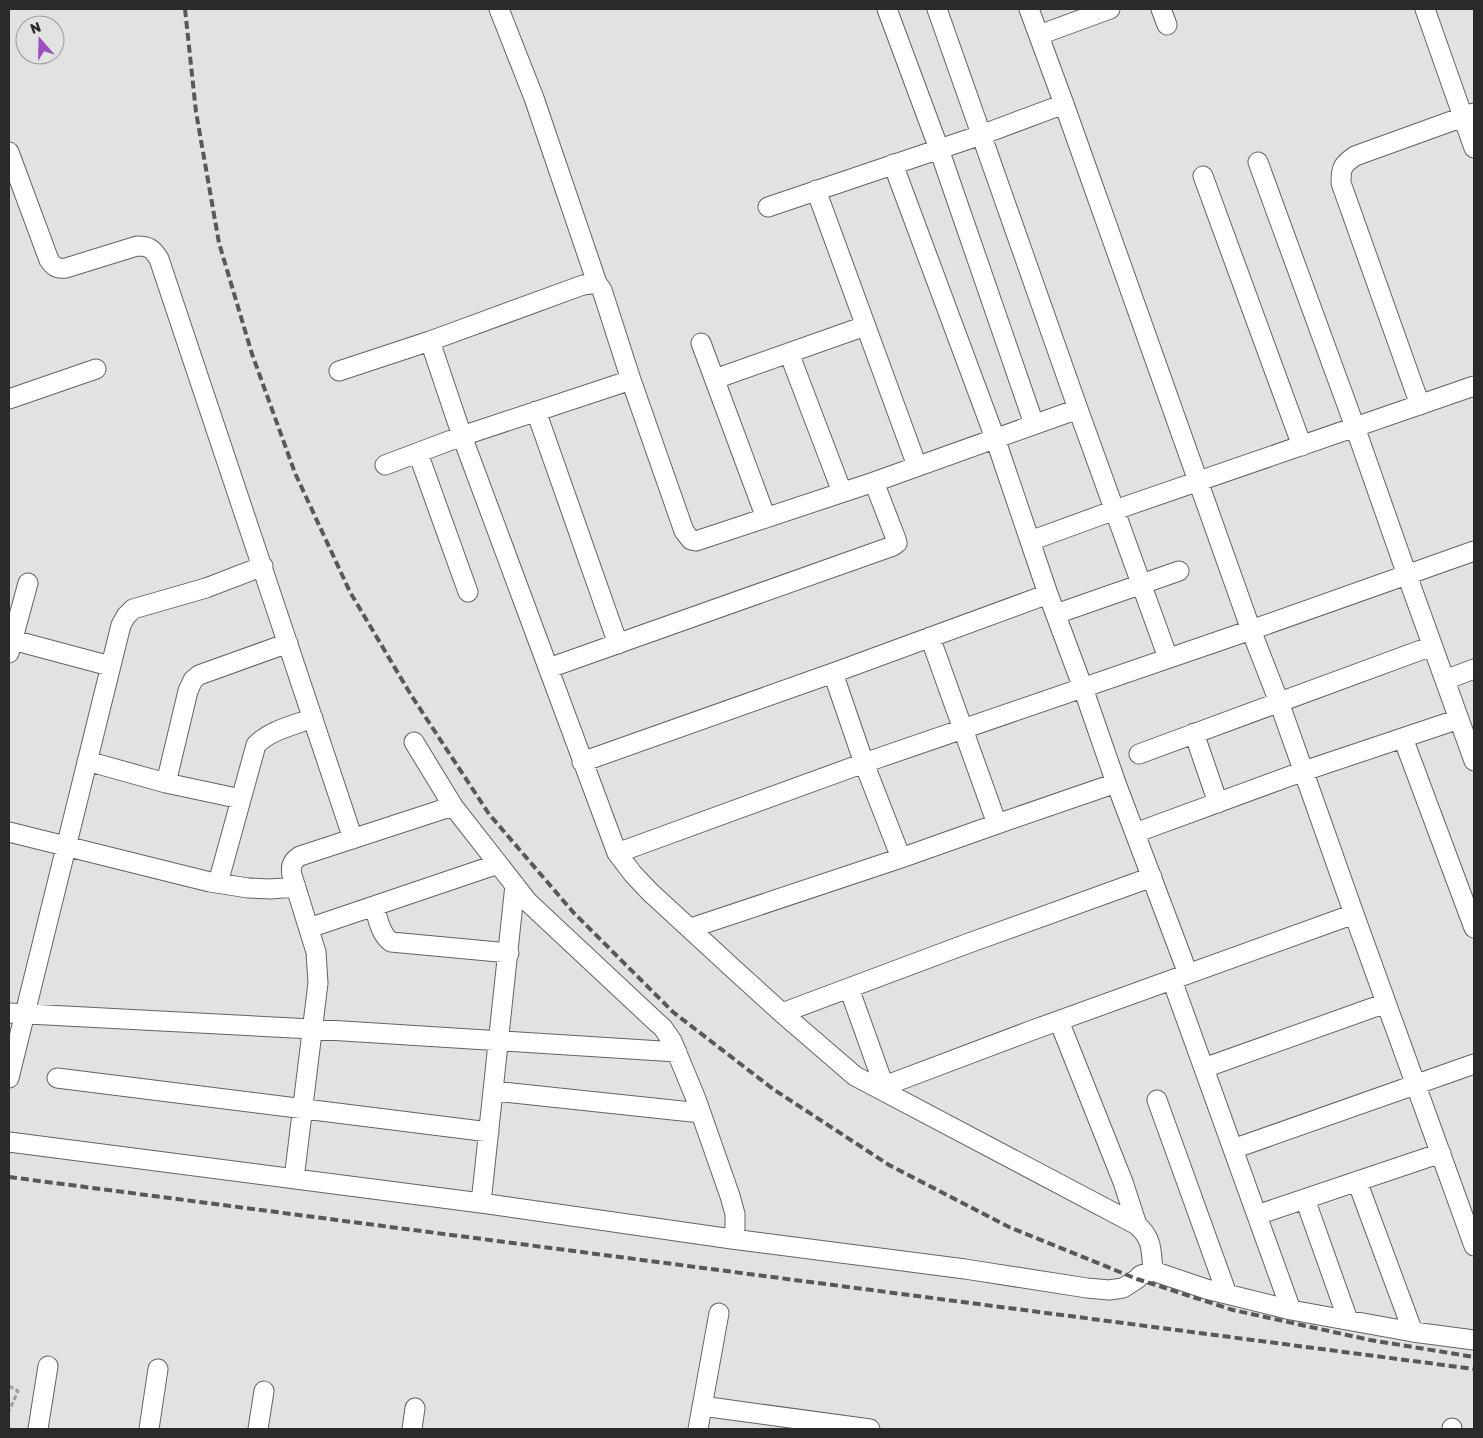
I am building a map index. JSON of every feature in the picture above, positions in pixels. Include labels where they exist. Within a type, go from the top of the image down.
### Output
[{"type":"street","points":[[499,9],[534,98],[687,537],[691,540],[696,541],[874,482],[1078,409]]},
{"type":"street","points":[[887,9],[939,149],[1034,424]]},
{"type":"street","points":[[937,9],[1168,658]]},
{"type":"street","points":[[1029,9],[1474,1246]]},
{"type":"street","points":[[1038,35],[1110,9]]},
{"type":"street","points":[[1425,9],[1469,115],[1474,148]]},
{"type":"street","points":[[768,207],[981,135],[1064,104]]},
{"type":"street","points":[[1420,405],[1341,183],[1341,170],[1345,163],[1355,156],[1469,115]]},
{"type":"street","points":[[9,152],[49,260],[54,266],[59,269],[66,268],[137,246],[146,246],[153,249],[159,259],[353,839]]},
{"type":"street","points":[[1258,162],[1356,427],[1474,761]]},
{"type":"street","points":[[893,164],[995,438],[1048,594],[1152,877],[1204,1068],[1291,1310]]},
{"type":"street","points":[[1203,176],[1302,446]]},
{"type":"street","points":[[816,190],[916,466]]},
{"type":"street","points":[[339,371],[430,341],[583,285],[597,283]]},
{"type":"street","points":[[715,379],[865,326]]},
{"type":"street","points":[[430,341],[462,436],[616,853],[650,892],[782,1013],[855,1076],[882,1087],[1137,1225],[1146,1233],[1150,1243],[1153,1271]]},
{"type":"street","points":[[701,343],[766,518]]},
{"type":"street","points":[[789,353],[842,492]]},
{"type":"street","points":[[9,399],[96,368]]},
{"type":"street","points":[[386,465],[462,436],[631,380]]},
{"type":"street","points":[[1030,541],[1114,510],[1474,386]]},
{"type":"street","points":[[536,411],[618,644]]},
{"type":"street","points":[[418,453],[468,592]]},
{"type":"street","points":[[549,668],[893,546],[897,543],[896,539],[874,482]]},
{"type":"street","points":[[616,853],[864,763],[1474,551]]},
{"type":"street","points":[[9,1078],[16,1014],[66,846],[121,625],[133,609],[206,588],[263,566]]},
{"type":"street","points":[[1056,614],[1178,571]]},
{"type":"street","points":[[28,583],[10,644],[110,666]]},
{"type":"street","points":[[582,762],[1048,594]]},
{"type":"street","points":[[930,638],[997,824]]},
{"type":"street","points":[[166,783],[188,691],[193,680],[199,675],[288,643]]},
{"type":"street","points":[[1139,754],[1432,646]]},
{"type":"street","points":[[1445,680],[1474,670]]},
{"type":"street","points":[[833,672],[864,763],[901,858]]},
{"type":"street","points":[[218,883],[256,745],[270,734],[313,718]]},
{"type":"street","points":[[1135,833],[1304,771],[1459,718]]},
{"type":"street","points":[[1194,733],[1218,803]]},
{"type":"street","points":[[1403,738],[1474,928]]},
{"type":"street","points":[[414,742],[453,806],[528,902],[663,1028],[677,1052],[701,1112],[730,1196],[735,1214],[735,1228],[732,1238]]},
{"type":"street","points":[[87,761],[166,783],[241,799]]},
{"type":"street","points":[[690,928],[901,858],[1116,783]]},
{"type":"street","points":[[294,1179],[318,983],[318,966],[309,928],[290,870],[294,860],[300,856],[453,806]]},
{"type":"street","points":[[9,832],[218,883],[256,889],[296,887]]},
{"type":"street","points":[[309,928],[498,864]]},
{"type":"street","points":[[782,1013],[1152,877]]},
{"type":"street","points":[[481,1203],[515,885]]},
{"type":"street","points":[[374,906],[383,933],[391,942],[508,953]]},
{"type":"street","points":[[882,1087],[1059,1020],[1354,914]]},
{"type":"street","points":[[849,988],[882,1087]]},
{"type":"street","points":[[1204,1068],[1386,1003]]},
{"type":"street","points":[[16,1014],[677,1052]]},
{"type":"street","points":[[1059,1020],[1123,1182],[1137,1225]]},
{"type":"street","points":[[1233,1149],[1474,1064]]},
{"type":"street","points":[[57,1078],[489,1132]]},
{"type":"street","points":[[494,1091],[701,1112]]},
{"type":"street","points":[[1157,1100],[1227,1294]]},
{"type":"street","points":[[9,1142],[481,1203],[965,1269],[1087,1288],[1109,1290],[1122,1288],[1141,1275],[1153,1271],[1191,1285],[1291,1310],[1414,1332],[1474,1340]]},
{"type":"street","points":[[1257,1215],[1441,1153]]},
{"type":"street","points":[[1357,1181],[1414,1332]]},
{"type":"street","points":[[1305,1199],[1348,1320]]},
{"type":"street","points":[[698,1429],[719,1313]]},
{"type":"street","points":[[38,1429],[48,1366]]},
{"type":"street","points":[[149,1429],[158,1369]]},
{"type":"street","points":[[258,1429],[264,1391]]},
{"type":"street","points":[[702,1406],[870,1429]]},
{"type":"street","points":[[412,1429],[416,1408]]},
{"type":"path","points":[[9,1386],[18,1392],[9,1411]]},
{"type":"railway","points":[[185,9],[196,112],[219,243],[252,354],[295,473],[350,592],[411,695],[489,814],[573,912],[673,1012],[773,1089],[889,1165],[1009,1227],[1137,1279],[1233,1310],[1370,1340],[1474,1357]]},
{"type":"railway","points":[[9,1177],[1474,1369]]}]
